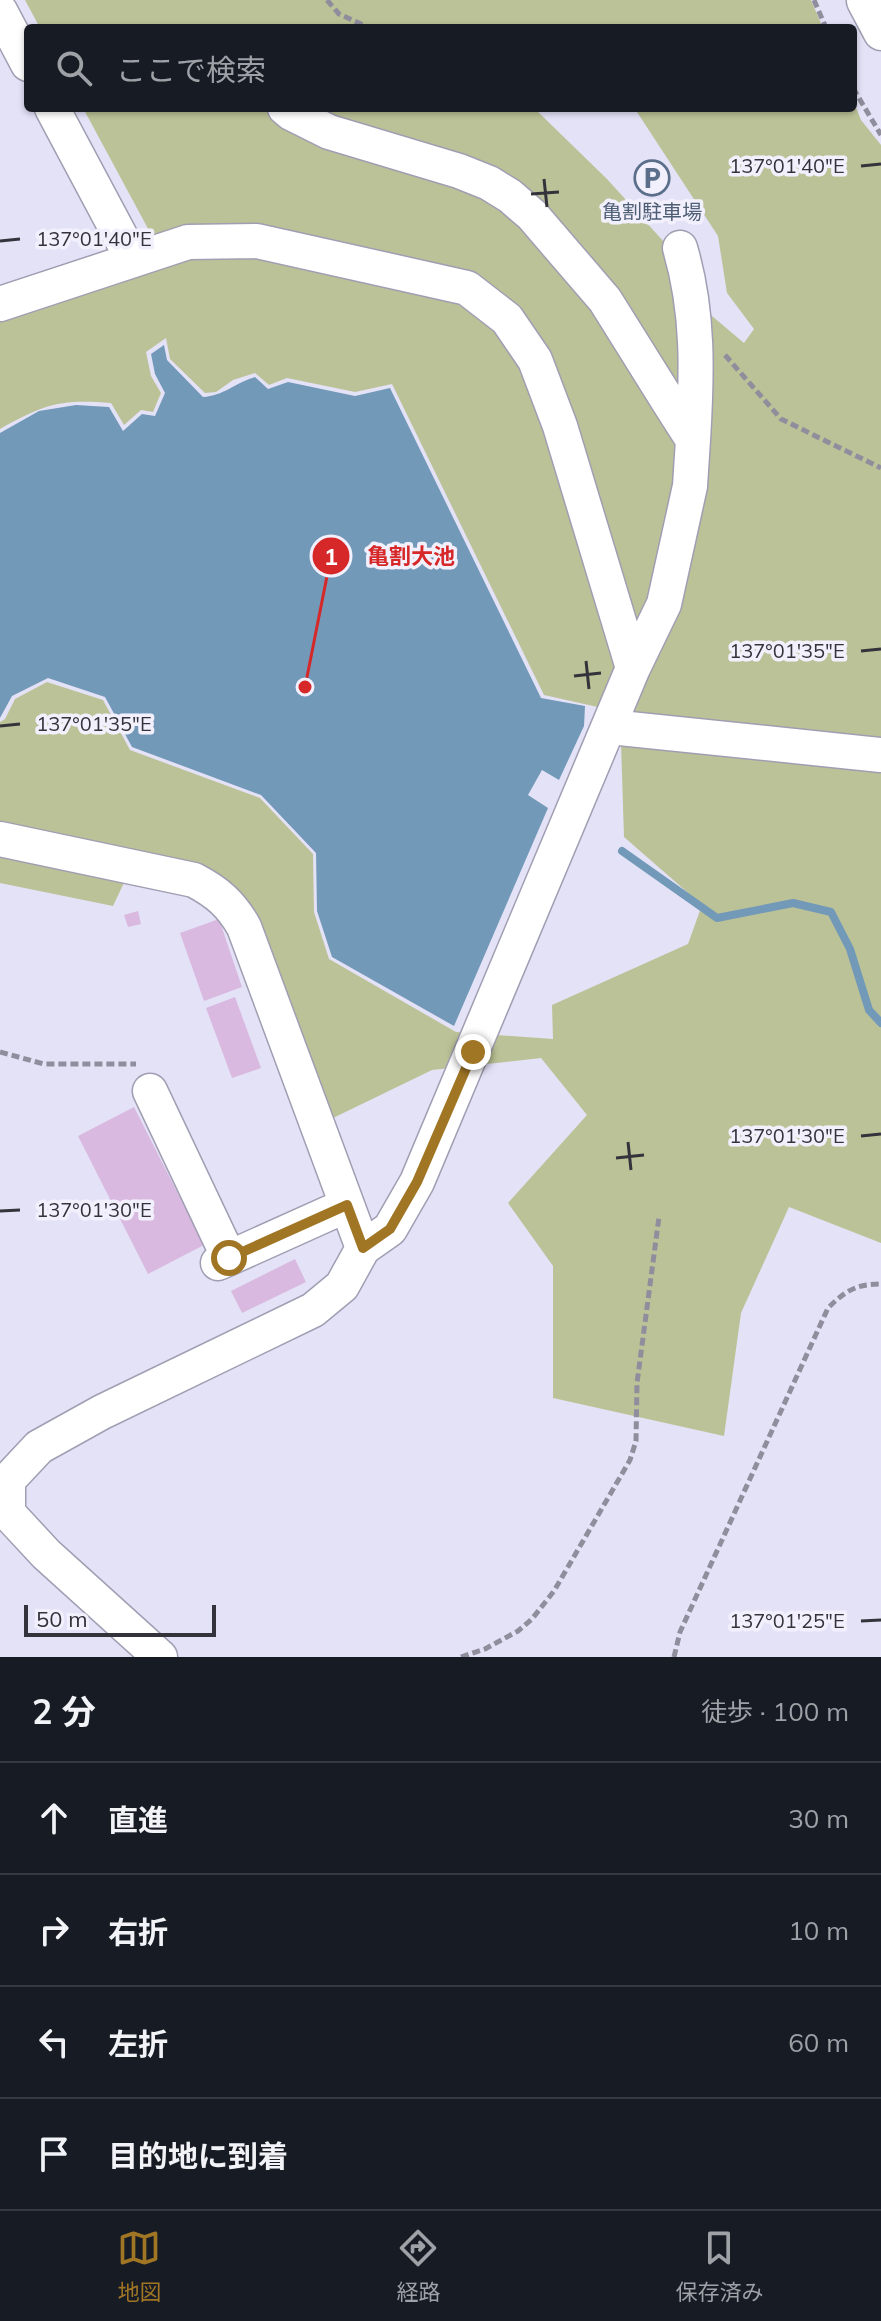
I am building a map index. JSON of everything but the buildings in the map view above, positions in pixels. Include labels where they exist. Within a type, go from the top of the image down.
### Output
[{"type":"street","points":[[864,1],[881,33]]},
{"type":"street","points":[[0,11],[24,56]]},
{"type":"street","points":[[54,112],[133,260]]},
{"type":"street","points":[[290,112],[329,132],[459,171],[489,183],[510,196],[532,215],[605,300],[693,440]]},
{"type":"street","points":[[0,304],[188,242],[257,241],[467,288],[489,302],[507,319],[535,360],[560,426],[633,668]]},
{"type":"street","points":[[160,1657],[46,1554],[8,1513],[8,1480],[39,1447],[102,1412],[313,1310],[342,1286],[363,1248],[390,1229],[417,1182],[633,668],[664,604],[690,486],[696,397],[691,286],[680,248]]},
{"type":"street","points":[[610,727],[881,755]]},
{"type":"street","points":[[0,839],[194,880],[218,893],[234,909],[244,927],[363,1248]]},
{"type":"street","points":[[147,1078],[223,1260],[347,1205]]},
{"type":"path","points":[[327,0],[339,14],[361,24]]},
{"type":"path","points":[[814,0],[824,24]]},
{"type":"path","points":[[857,95],[881,135]]},
{"type":"path","points":[[695,335],[715,343],[781,419],[881,468]]},
{"type":"path","points":[[0,1052],[44,1064],[147,1078]]},
{"type":"path","points":[[461,1657],[485,1649],[518,1631],[532,1619],[554,1591],[630,1460],[636,1441],[637,1383],[659,1217]]},
{"type":"path","points":[[674,1657],[680,1632],[828,1308],[844,1291],[857,1286],[881,1284]]},
{"type":"green space","points":[[25,0],[811,0],[821,24],[38,24]]},
{"type":"green space","points":[[857,110],[881,145],[881,1243],[789,1207],[741,1313],[724,1436],[553,1398],[553,1266],[508,1203],[587,1115],[541,1058],[432,1070],[331,1119],[255,912],[233,884],[195,865],[139,851],[113,906],[0,883],[0,722],[5,719],[15,699],[47,682],[103,700],[130,750],[260,798],[313,854],[314,912],[329,959],[456,1032],[553,1039],[552,1005],[688,944],[702,905],[624,837],[620,712],[544,695],[392,384],[355,392],[287,378],[269,385],[255,373],[233,380],[216,392],[205,393],[170,359],[166,338],[146,352],[151,376],[161,393],[153,412],[141,410],[124,425],[111,403],[65,403],[41,409],[0,429],[0,322],[166,262],[85,112],[538,112],[607,179],[674,253],[683,284],[712,316],[744,343],[754,329],[727,293],[718,236],[637,112]]},
{"type":"water","points":[[164,345],[167,360],[203,397],[255,377],[268,389],[288,382],[355,396],[390,388],[541,698],[585,706],[584,726],[559,780],[542,770],[528,795],[548,808],[454,1026],[332,957],[317,911],[316,853],[261,795],[132,747],[105,697],[48,678],[12,696],[0,718],[0,433],[39,411],[76,405],[109,407],[123,431],[142,414],[155,416],[165,393],[155,374],[151,354]]},
{"type":"waterway","points":[[622,851],[717,918],[793,903],[831,912],[850,949],[869,1010],[881,1023]]},
{"type":"place","name":"亀割駐車場","points":[[652,178]]},
{"type":"place","name":"亀割大池","points":[[305,687]]},
{"type":"route","points":[[229,1258],[347,1205],[363,1248],[390,1229],[417,1182],[473,1052]]}]
